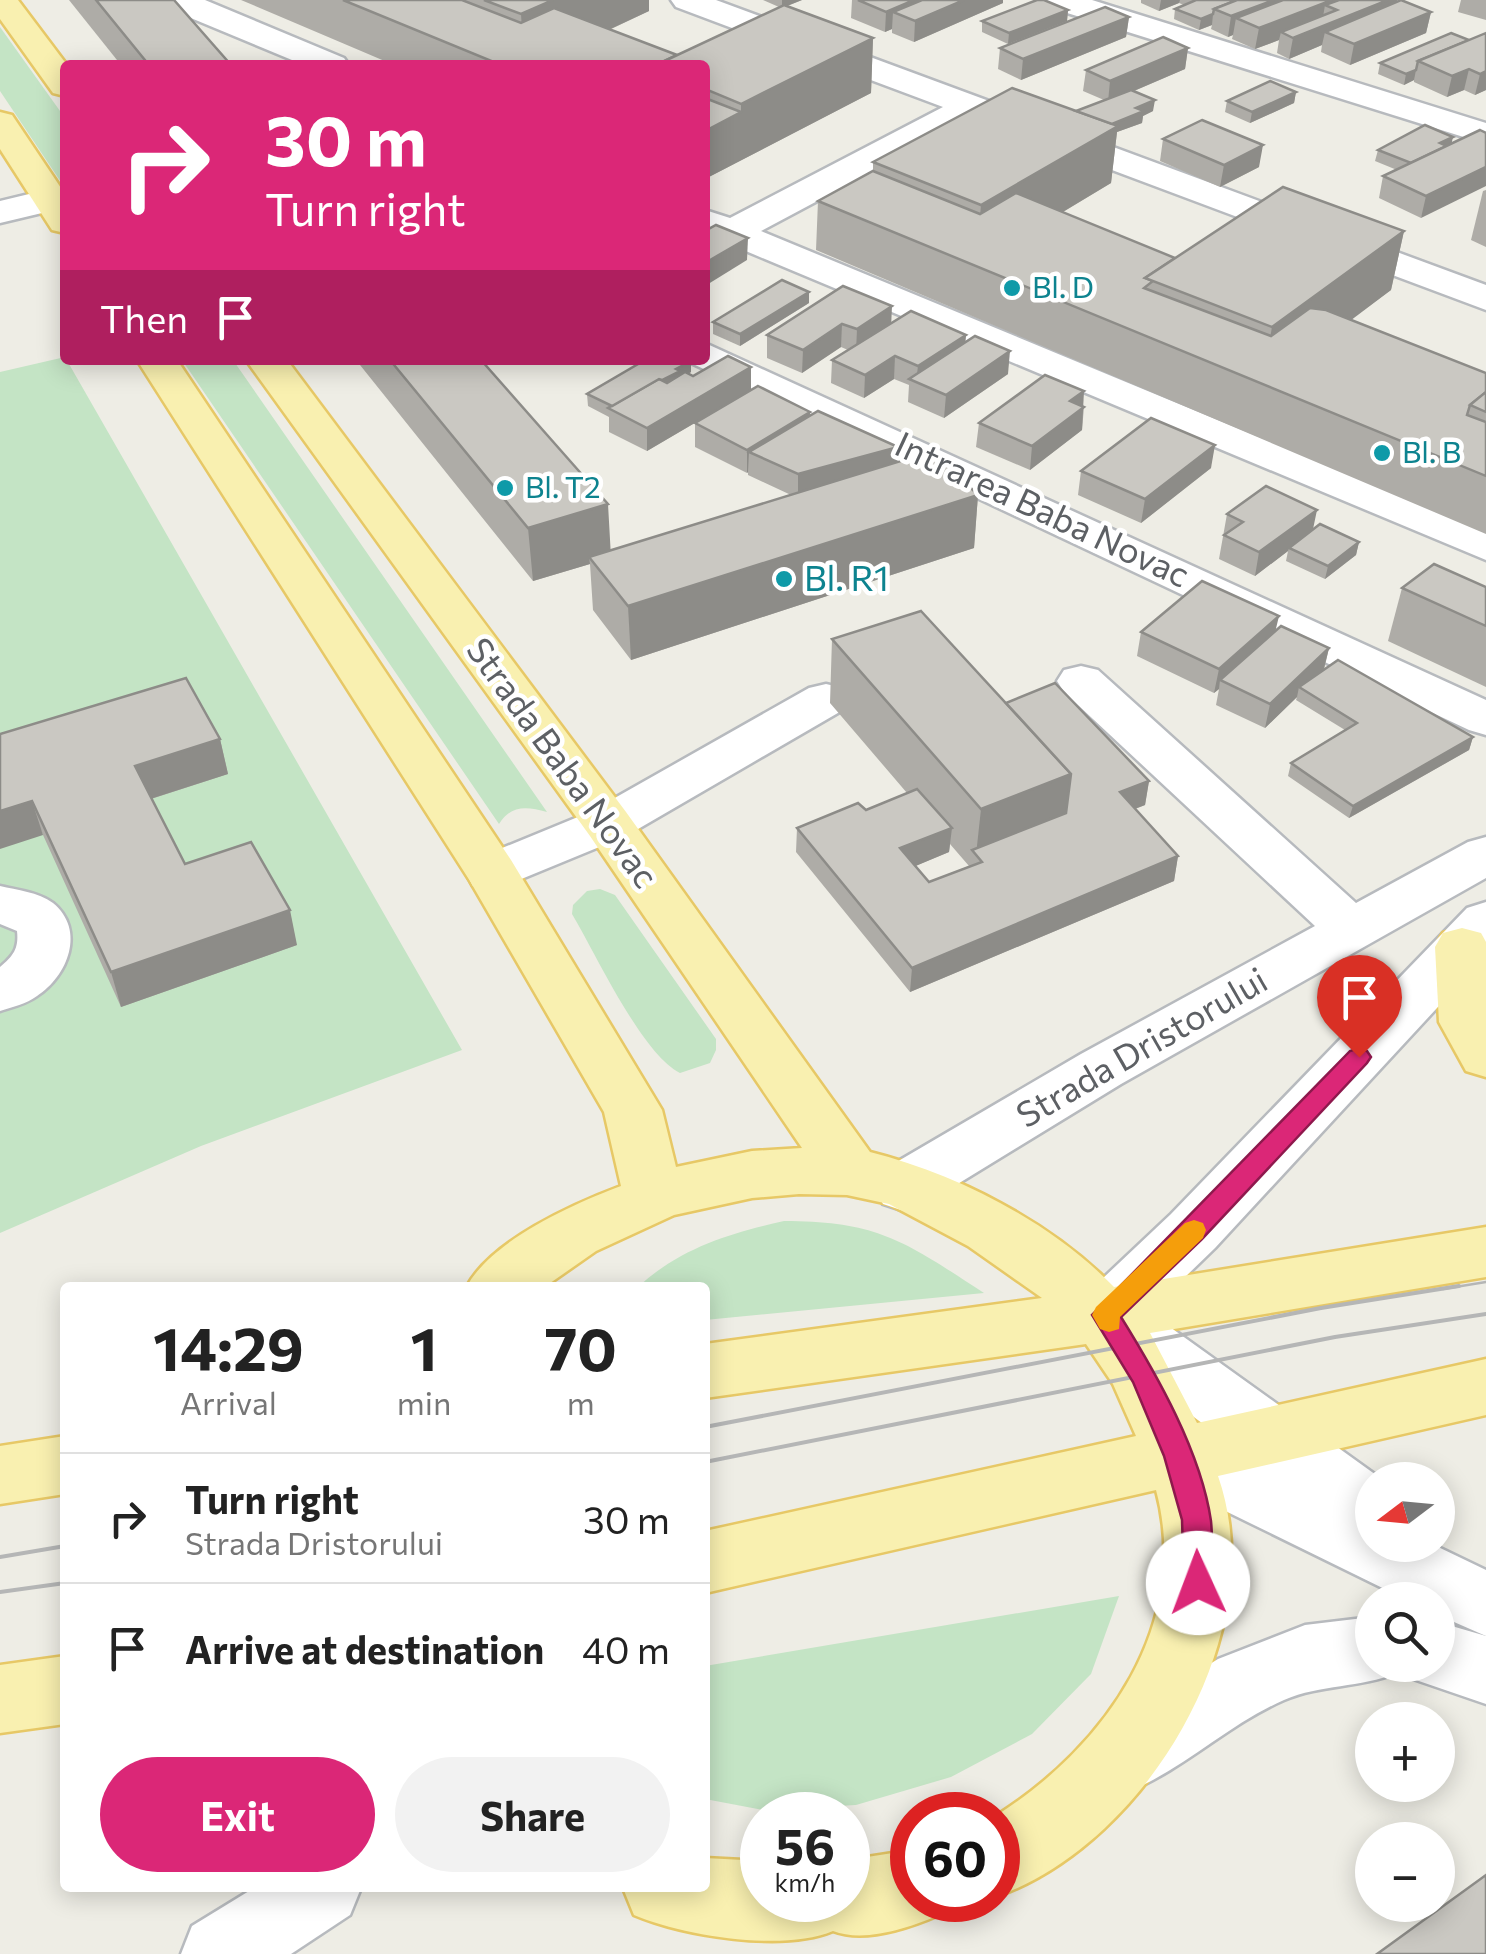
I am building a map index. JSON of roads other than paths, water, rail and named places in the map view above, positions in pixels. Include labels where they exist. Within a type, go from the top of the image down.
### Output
[{"type":"main road","points":[[2,0],[60,79]]},
{"type":"main road","points":[[0,122],[58,211]]},
{"type":"main road","points":[[159,365],[492,873],[633,1110],[653,1196]]},
{"type":"main road","name":"Strada Baba Novac","points":[[270,365],[608,824],[877,1179]]},
{"type":"main road","points":[[1474,934],[1467,1022],[1486,1056]]},
{"type":"main road","points":[[504,1282],[569,1234],[653,1196],[780,1172],[877,1179],[976,1220],[1031,1254],[1105,1315],[1144,1376],[1178,1456],[1196,1520],[1198,1583],[1170,1678],[1115,1765],[1052,1825],[1020,1845]]},
{"type":"main road","points":[[710,1370],[1105,1315],[1486,1252]]},
{"type":"main road","points":[[710,1561],[1486,1387]]},
{"type":"main road","points":[[0,1475],[60,1466]]},
{"type":"main road","points":[[0,1699],[60,1691]]},
{"type":"main road","points":[[681,1892],[740,1899]]},
{"type":"street","points":[[186,0],[197,9],[320,60]]},
{"type":"street","points":[[1059,0],[1486,134]]},
{"type":"street","points":[[680,7],[788,37],[1486,298]]},
{"type":"street","points":[[718,226],[973,104]]},
{"type":"street","points":[[0,212],[58,211]]},
{"type":"street","points":[[718,226],[1486,547]]},
{"type":"street","points":[[1412,290],[1486,318]]},
{"type":"street","name":"Intrarea Baba Novac","points":[[710,357],[1486,720]]},
{"type":"street","points":[[1081,681],[1351,929]]},
{"type":"street","points":[[492,873],[608,824],[826,699]]},
{"type":"street","name":"Strada Dristorului","points":[[877,1179],[1101,1069],[1486,854]]},
{"type":"street","points":[[0,905],[28,912],[43,926],[47,947],[36,969],[19,984],[0,991]]},
{"type":"street","points":[[1355,1498],[1105,1315],[1193,1232],[1474,934]]},
{"type":"street","points":[[1178,1456],[1486,1604]]},
{"type":"street","points":[[1443,1562],[1486,1593]]},
{"type":"street","points":[[1115,1765],[1220,1693],[1294,1660],[1355,1652]]},
{"type":"street","points":[[1455,1660],[1486,1670]]},
{"type":"street","points":[[220,1954],[317,1892]]},
{"type":"tram line","points":[[1443,1289],[1486,1282]]},
{"type":"tram line","points":[[710,1426],[1321,1308],[1459,1286]]},
{"type":"tram line","points":[[710,1461],[1335,1337],[1486,1314]]},
{"type":"tram line","points":[[0,1557],[60,1547]]},
{"type":"tram line","points":[[0,1592],[60,1584]]},
{"type":"place","name":"Bl. D","points":[[1012,288]]},
{"type":"place","name":"Bl. B","points":[[1382,453]]},
{"type":"place","name":"Bl. T2","points":[[505,488]]},
{"type":"place","name":"Bl. R1","points":[[784,579]]}]
